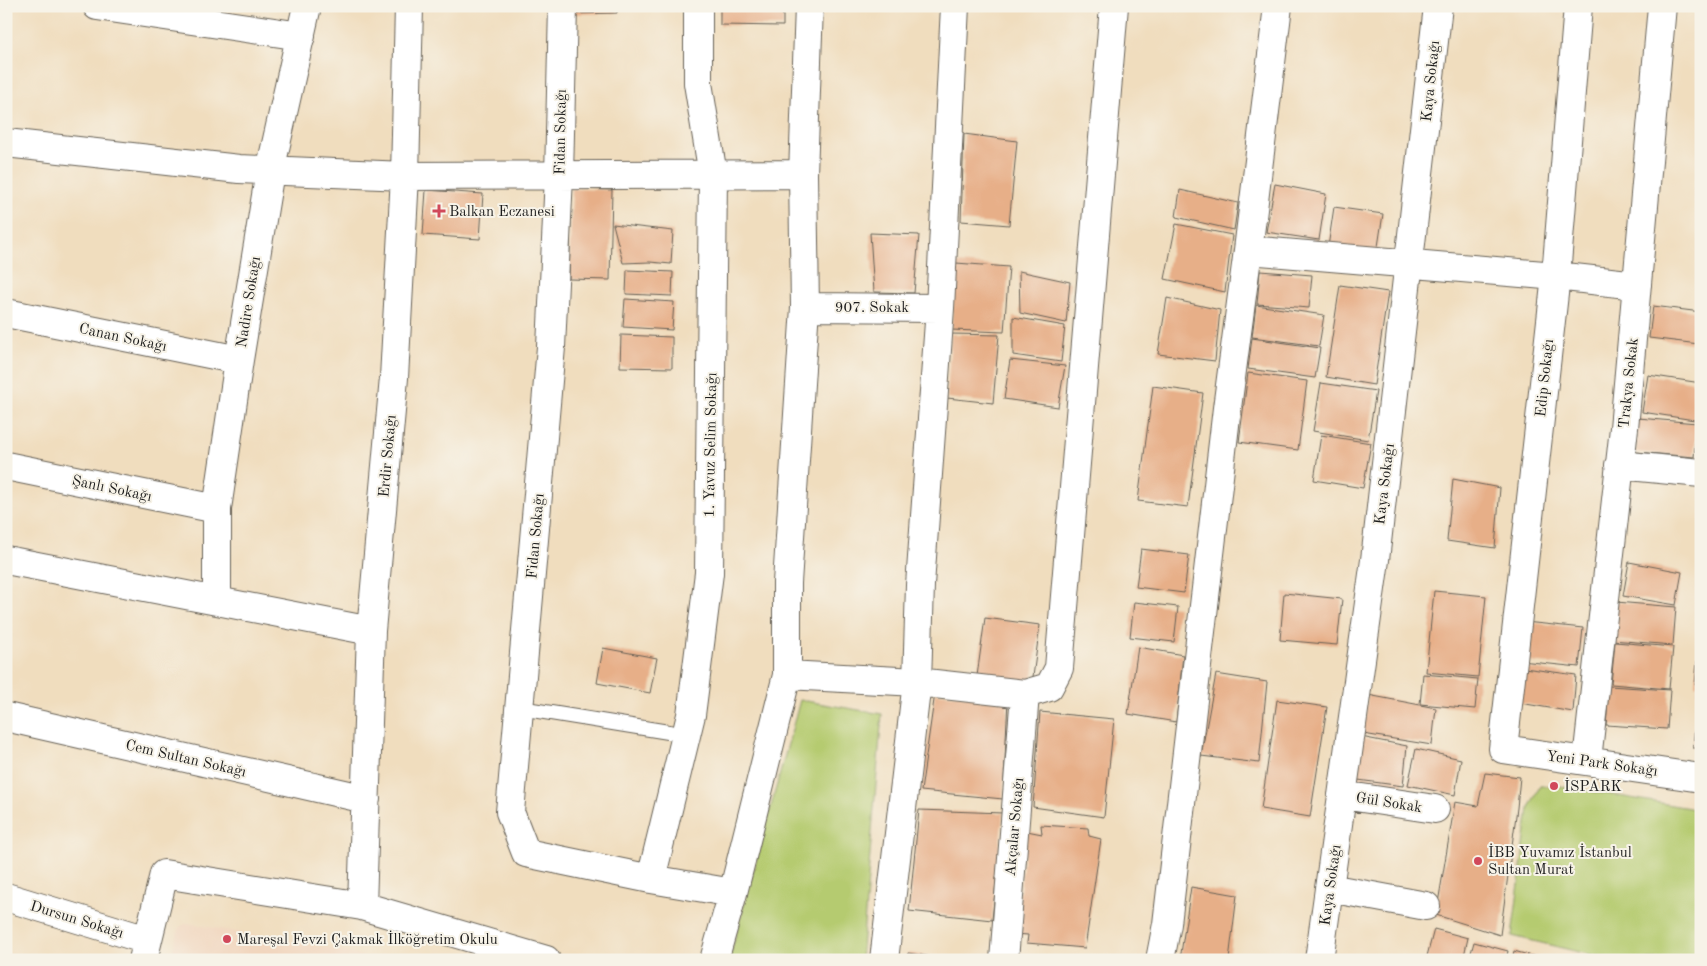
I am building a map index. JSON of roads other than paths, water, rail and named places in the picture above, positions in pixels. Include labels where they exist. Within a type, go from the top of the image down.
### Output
[{"type":"street","points":[[97,6],[301,36]]},
{"type":"street","name":"Nadire Sokağı","points":[[217,602],[217,509],[239,360],[270,171],[307,6]]},
{"type":"street","name":"Erdir Sokağı","points":[[362,906],[371,631],[394,378],[406,176],[409,6]]},
{"type":"street","name":"Fidan Sokağı","points":[[563,6],[559,176],[551,347],[510,812],[526,853],[651,880],[733,894]]},
{"type":"street","name":"1. Yavuz Selim Sokağı","points":[[651,880],[692,715],[709,573],[713,175],[698,83],[698,6]]},
{"type":"street","points":[[714,960],[733,894],[787,675],[787,583],[805,307],[803,174],[809,6]]},
{"type":"street","points":[[884,960],[917,682],[920,585],[940,308],[954,6]]},
{"type":"street","points":[[787,675],[917,682],[1025,694],[1049,687],[1059,668],[1114,6]]},
{"type":"street","points":[[1160,960],[1167,924],[1226,408],[1248,250],[1278,6]]},
{"type":"street","name":"Kaya Sokağı","points":[[1320,960],[1375,560],[1438,6]]},
{"type":"street","name":"Edip Sokağı","points":[[1504,749],[1556,276],[1578,6]]},
{"type":"street","name":"Trakya Sokak","points":[[1587,760],[1637,285],[1662,6]]},
{"type":"street","points":[[6,143],[270,171],[406,176],[803,174]]},
{"type":"street","points":[[1248,250],[1556,276],[1637,285]]},
{"type":"street","name":"907. Sokak","points":[[805,307],[940,308]]},
{"type":"street","name":"Canan Sokağı","points":[[6,313],[239,360]]},
{"type":"street","points":[[1619,465],[1701,473]]},
{"type":"street","name":"Şanlı Sokağı","points":[[6,466],[217,509]]},
{"type":"street","points":[[6,560],[371,631]]},
{"type":"street","name":"Akçalar Sokağı","points":[[1004,960],[1025,694]]},
{"type":"street","name":"Cem Sultan Sokağı","points":[[6,717],[366,799]]},
{"type":"street","name":"Yeni Park Sokağı","points":[[1504,749],[1701,778]]},
{"type":"street","name":"Gül Sokak","points":[[1342,795],[1435,809]]},
{"type":"street","points":[[145,950],[164,874],[362,906],[546,960]]},
{"type":"street","points":[[1329,888],[1426,906]]},
{"type":"street","name":"Dursun Sokağı","points":[[6,897],[145,950]]},
{"type":"lane","points":[[520,708],[687,735]]},
{"type":"place","name":"Balkan Eczanesi","points":[[439,211]]},
{"type":"place","name":"İSPARK","points":[[1554,786]]},
{"type":"place","name":"İBB Yuvamız İstanbul Sultan Murat","points":[[1478,861]]},
{"type":"place","name":"Mareşal Fevzi Çakmak İlköğretim Okulu","points":[[227,939]]}]
